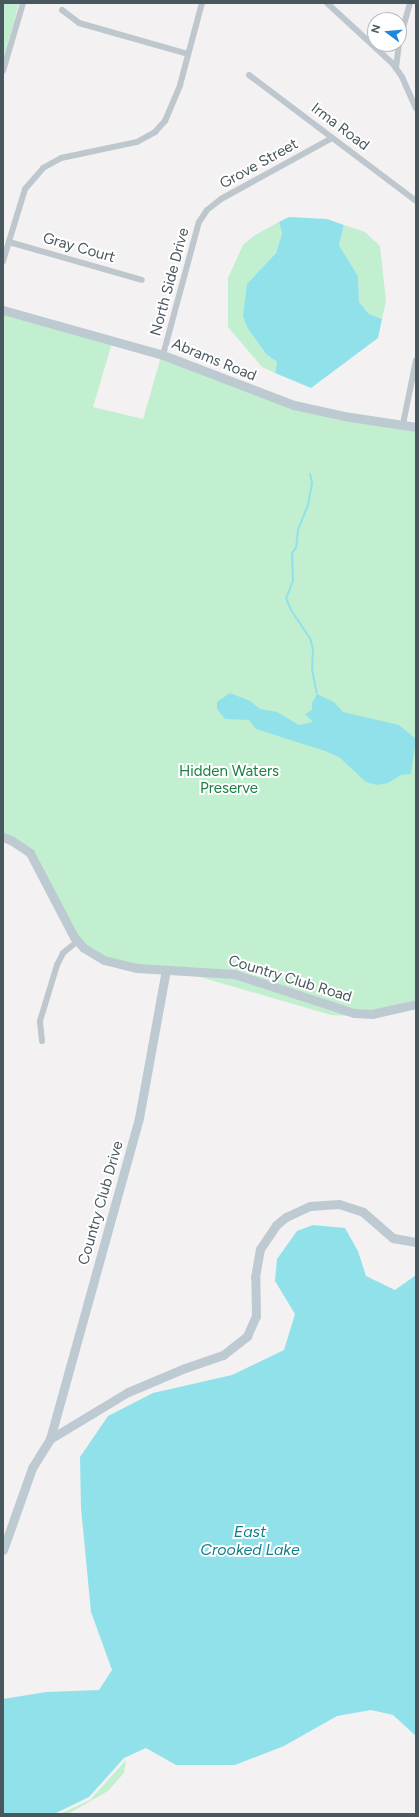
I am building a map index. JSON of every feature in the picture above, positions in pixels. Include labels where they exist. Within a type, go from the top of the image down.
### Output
[{"type":"street","points":[[3,70],[23,3]]},
{"type":"street","points":[[3,261],[25,189],[43,168],[61,158],[137,142],[160,127],[173,108],[202,3]]},
{"type":"street","points":[[327,3],[396,68],[416,108]]},
{"type":"street","points":[[407,14],[410,3]]},
{"type":"street","points":[[62,10],[79,23],[188,54]]},
{"type":"street","points":[[396,68],[398,52]]},
{"type":"street","name":"Irma Road","points":[[249,75],[416,201]]},
{"type":"street","name":"Grove Street","points":[[202,217],[221,199],[332,138]]},
{"type":"street","name":"North Side Drive","points":[[163,355],[202,217]]},
{"type":"street","name":"Gray Court","points":[[9,242],[142,280]]},
{"type":"street","name":"Abrams Road","points":[[3,310],[163,355],[294,405],[344,416],[416,427]]},
{"type":"street","points":[[402,424],[416,360]]},
{"type":"street","name":"Country Club Road","points":[[3,837],[23,847],[35,859],[61,915],[78,941],[104,960],[137,968],[234,974],[354,1013],[372,1014],[416,1004]]},
{"type":"street","points":[[42,1041],[40,1021],[57,965],[63,953],[78,941]]},
{"type":"street","name":"Country Club Drive","points":[[50,1439],[140,1118],[166,970]]},
{"type":"street","points":[[3,1550],[32,1468],[50,1439],[140,1386],[223,1355],[236,1347],[253,1327],[256,1316],[255,1277],[260,1250],[267,1236],[286,1216],[310,1206],[339,1204],[362,1212],[393,1238],[416,1242]]},
{"type":"green space","points":[[3,3],[19,3],[3,62]]},
{"type":"green space","points":[[279,222],[282,232],[276,253],[260,270],[248,329],[266,354],[277,362],[275,373],[262,367],[228,327],[228,278],[243,245],[255,235]]},
{"type":"green space","points":[[344,225],[365,232],[380,246],[386,301],[382,319],[369,314],[359,302],[358,276],[339,245]]},
{"type":"green space","name":"Hidden Waters Preserve","points":[[3,313],[112,343],[93,407],[143,419],[161,357],[293,408],[416,430],[416,1000],[371,1011],[355,1010],[234,971],[138,965],[111,959],[87,946],[77,935],[32,851],[13,837],[3,834]]},
{"type":"green space","points":[[190,974],[233,977],[352,1016],[331,1015]]},
{"type":"green space","points":[[126,1760],[124,1773],[108,1791],[68,1814],[60,1814],[90,1800]]},
{"type":"water","points":[[289,217],[327,219],[344,225],[339,245],[358,276],[359,302],[369,314],[382,319],[378,338],[311,388],[275,373],[277,362],[266,354],[248,329],[243,316],[247,284],[276,253],[282,233],[279,222]]},
{"type":"water","points":[[230,693],[250,701],[260,709],[277,712],[299,725],[313,722],[305,714],[312,710],[312,703],[317,694],[334,702],[343,712],[399,725],[416,739],[411,774],[401,775],[388,783],[377,785],[366,782],[339,757],[325,751],[256,729],[249,720],[225,719],[217,709],[217,702]]},
{"type":"water","name":"East Crooked Lake","points":[[313,1225],[345,1228],[358,1251],[366,1276],[395,1290],[416,1275],[416,1736],[393,1715],[371,1710],[337,1716],[284,1746],[235,1765],[176,1765],[146,1748],[124,1758],[89,1797],[54,1814],[3,1814],[3,1699],[46,1692],[99,1690],[112,1670],[91,1612],[81,1508],[80,1457],[108,1416],[153,1393],[232,1375],[284,1350],[295,1314],[275,1281],[277,1259],[297,1231]]},
{"type":"waterway","points":[[310,474],[312,483],[308,505],[298,530],[296,548],[292,553],[293,581],[286,598],[291,610],[310,638],[313,649],[312,669],[317,694]]}]
